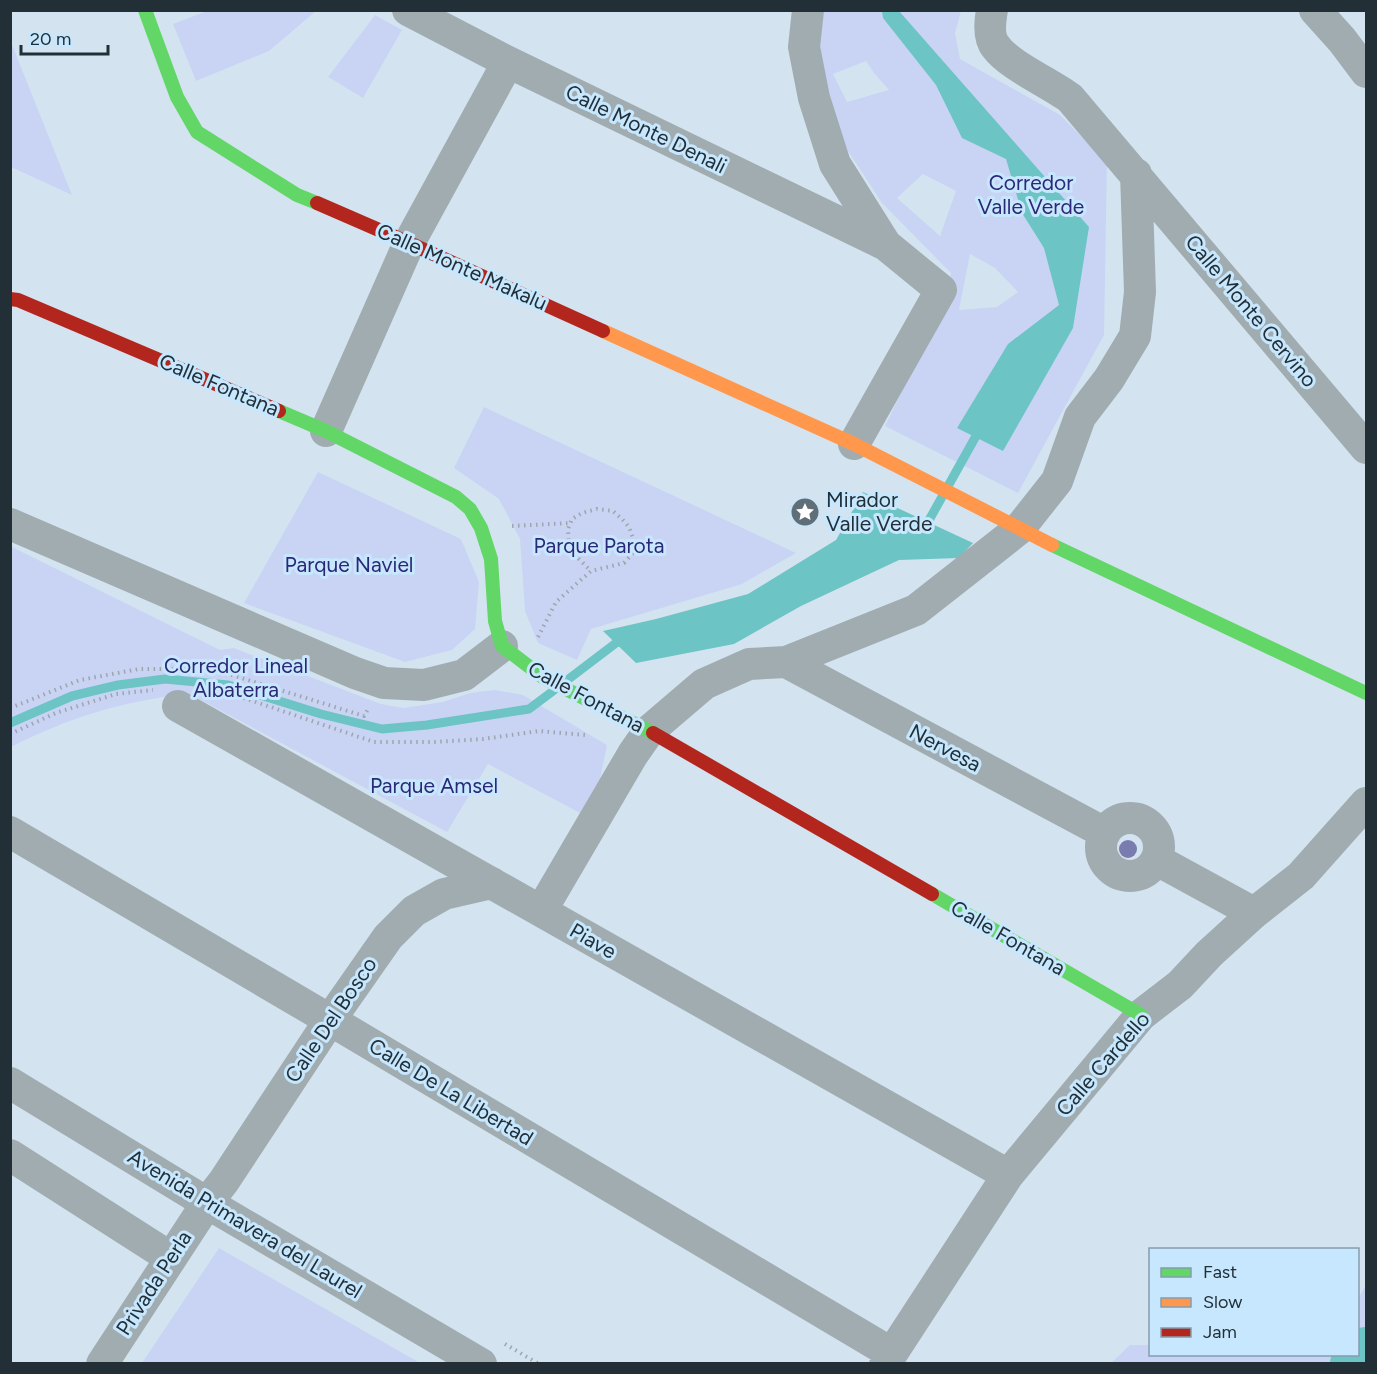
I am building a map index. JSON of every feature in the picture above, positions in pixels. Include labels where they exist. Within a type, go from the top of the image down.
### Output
[{"type":"street","name":"Calle Monte Makalu","points":[[145,10],[177,97],[197,132],[297,195],[409,243],[854,444],[1019,529],[1366,693]]},
{"type":"street","name":"Calle Monte Denali","points":[[408,10],[508,62],[886,245]]},
{"type":"street","points":[[808,10],[804,47],[814,98],[835,164],[886,245],[941,290],[854,444]]},
{"type":"street","points":[[541,911],[633,754],[649,731],[704,684],[749,664],[786,662],[916,610],[1019,529],[1057,481],[1080,417],[1109,379],[1135,336],[1140,292],[1136,174],[1070,98],[1010,61],[994,46],[990,24],[992,10]]},
{"type":"street","points":[[1315,10],[1366,72]]},
{"type":"street","points":[[326,431],[409,243],[508,62]]},
{"type":"street","name":"Calle Monte Cervino","points":[[1136,174],[1366,448]]},
{"type":"street","name":"Calle Fontana","points":[[10,299],[18,300],[326,431],[456,497],[470,509],[481,528],[491,559],[495,621],[513,655],[544,678],[649,731],[1141,1015]]},
{"type":"street","points":[[10,524],[355,673],[384,683],[424,685],[464,675],[513,655]]},
{"type":"street","name":"Nervesa","points":[[786,662],[1105,833],[1110,826],[1126,818],[1145,822],[1152,828],[1160,845],[1157,860],[1254,912]]},
{"type":"street","name":"Piave","points":[[168,698],[1008,1175]]},
{"type":"street","name":"Calle Cardello","points":[[888,1358],[1008,1175],[1141,1015],[1180,986],[1209,954],[1254,912],[1301,876],[1366,803]]},
{"type":"street","name":"Calle De La Libertad","points":[[10,832],[330,1020],[888,1358]]},
{"type":"street","name":"Calle Del Bosco","points":[[207,1203],[388,936],[414,911],[444,894],[492,883]]},
{"type":"street","name":"Avenida Primavera del Laurel","points":[[10,1083],[207,1203],[481,1364]]},
{"type":"street","points":[[10,1155],[171,1258]]},
{"type":"street","name":"Privada Perla","points":[[102,1364],[207,1203]]},
{"type":"path","points":[[513,655],[556,602],[591,571],[624,563],[632,554],[633,538],[629,527],[612,512],[597,509],[582,513],[572,519],[568,529],[569,549],[591,571]]},
{"type":"path","points":[[481,528],[570,524]]},
{"type":"path","points":[[211,691],[244,698],[374,741],[434,742],[483,739],[539,731],[585,735]]},
{"type":"path","points":[[10,734],[56,713],[116,693],[168,698]]},
{"type":"green space","points":[[207,11],[316,11],[269,51],[196,81],[173,24]]},
{"type":"green space","name":"Corredor Valle Verde","points":[[819,11],[961,11],[955,33],[960,59],[1060,115],[1107,162],[1104,335],[1018,493],[885,426],[948,296],[951,273],[882,203],[839,137],[821,82]],"holes":[[[866,61],[889,90],[847,102],[833,74]],[[923,174],[956,191],[940,236],[897,198]],[[970,254],[995,268],[1018,292],[997,307],[959,310]]]},
{"type":"green space","points":[[375,15],[402,30],[363,98],[328,77]]},
{"type":"green space","points":[[11,42],[72,195],[11,167]]},
{"type":"green space","name":"Parque Parota","points":[[484,407],[796,553],[742,584],[591,629],[577,660],[538,643],[525,611],[520,539],[499,499],[454,468]]},
{"type":"green space","name":"Parque Naviel","points":[[318,472],[461,539],[479,582],[475,629],[452,650],[405,662],[244,603]]},
{"type":"green space","points":[[10,546],[220,650],[234,648],[381,704],[403,708],[443,702],[470,693],[495,690],[523,695],[607,745],[600,779],[580,813],[488,764],[447,832],[188,693],[130,703],[97,712],[75,719],[11,747]]},
{"type":"green space","points":[[219,1248],[420,1363],[142,1363]]},
{"type":"green space","points":[[1366,1285],[1366,1363],[1111,1363],[1130,1345],[1149,1345],[1149,1356],[1359,1356],[1359,1297]]},
{"type":"shaded area","points":[[882,11],[899,11],[1089,227],[1073,328],[1003,451],[957,428],[1008,344],[1059,305],[1044,248],[1022,213],[1006,159],[962,138],[936,85],[883,18]]},
{"type":"shaded area","points":[[863,492],[973,543],[959,558],[899,560],[801,606],[734,644],[636,663],[603,631],[748,594],[836,540]]},
{"type":"waterway","points":[[919,526],[928,522],[981,427]]},
{"type":"waterway","points":[[566,681],[616,643],[626,640]]},
{"type":"waterway","points":[[10,723],[72,696],[118,685],[165,679],[228,685],[321,714],[382,729],[427,725],[529,709],[553,691]]},
{"type":"waterway","points":[[1356,1364],[1366,1353]]},
{"type":"traffic: fast","points":[[145,10],[177,97],[197,132],[297,195],[317,203]]},
{"type":"traffic: fast","points":[[279,411],[326,431],[456,497],[470,509],[481,528],[491,559],[495,621],[502,646],[544,678],[653,733]]},
{"type":"traffic: fast","points":[[1052,545],[1366,693]]},
{"type":"traffic: fast","points":[[932,894],[1141,1015]]},
{"type":"traffic: slow","points":[[603,331],[854,444],[1052,545]]},
{"type":"traffic: jam","points":[[317,203],[603,331]]},
{"type":"traffic: jam","points":[[10,299],[18,300],[279,411]]},
{"type":"traffic: jam","points":[[653,733],[932,894]]},
{"type":"place","name":"Mirador Valle Verde","points":[[805,512]]},
{"type":"park label","name":"Corredor Lineal Albaterra","points":[[236,678]]},
{"type":"park label","name":"Parque Amsel","points":[[434,786]]}]
